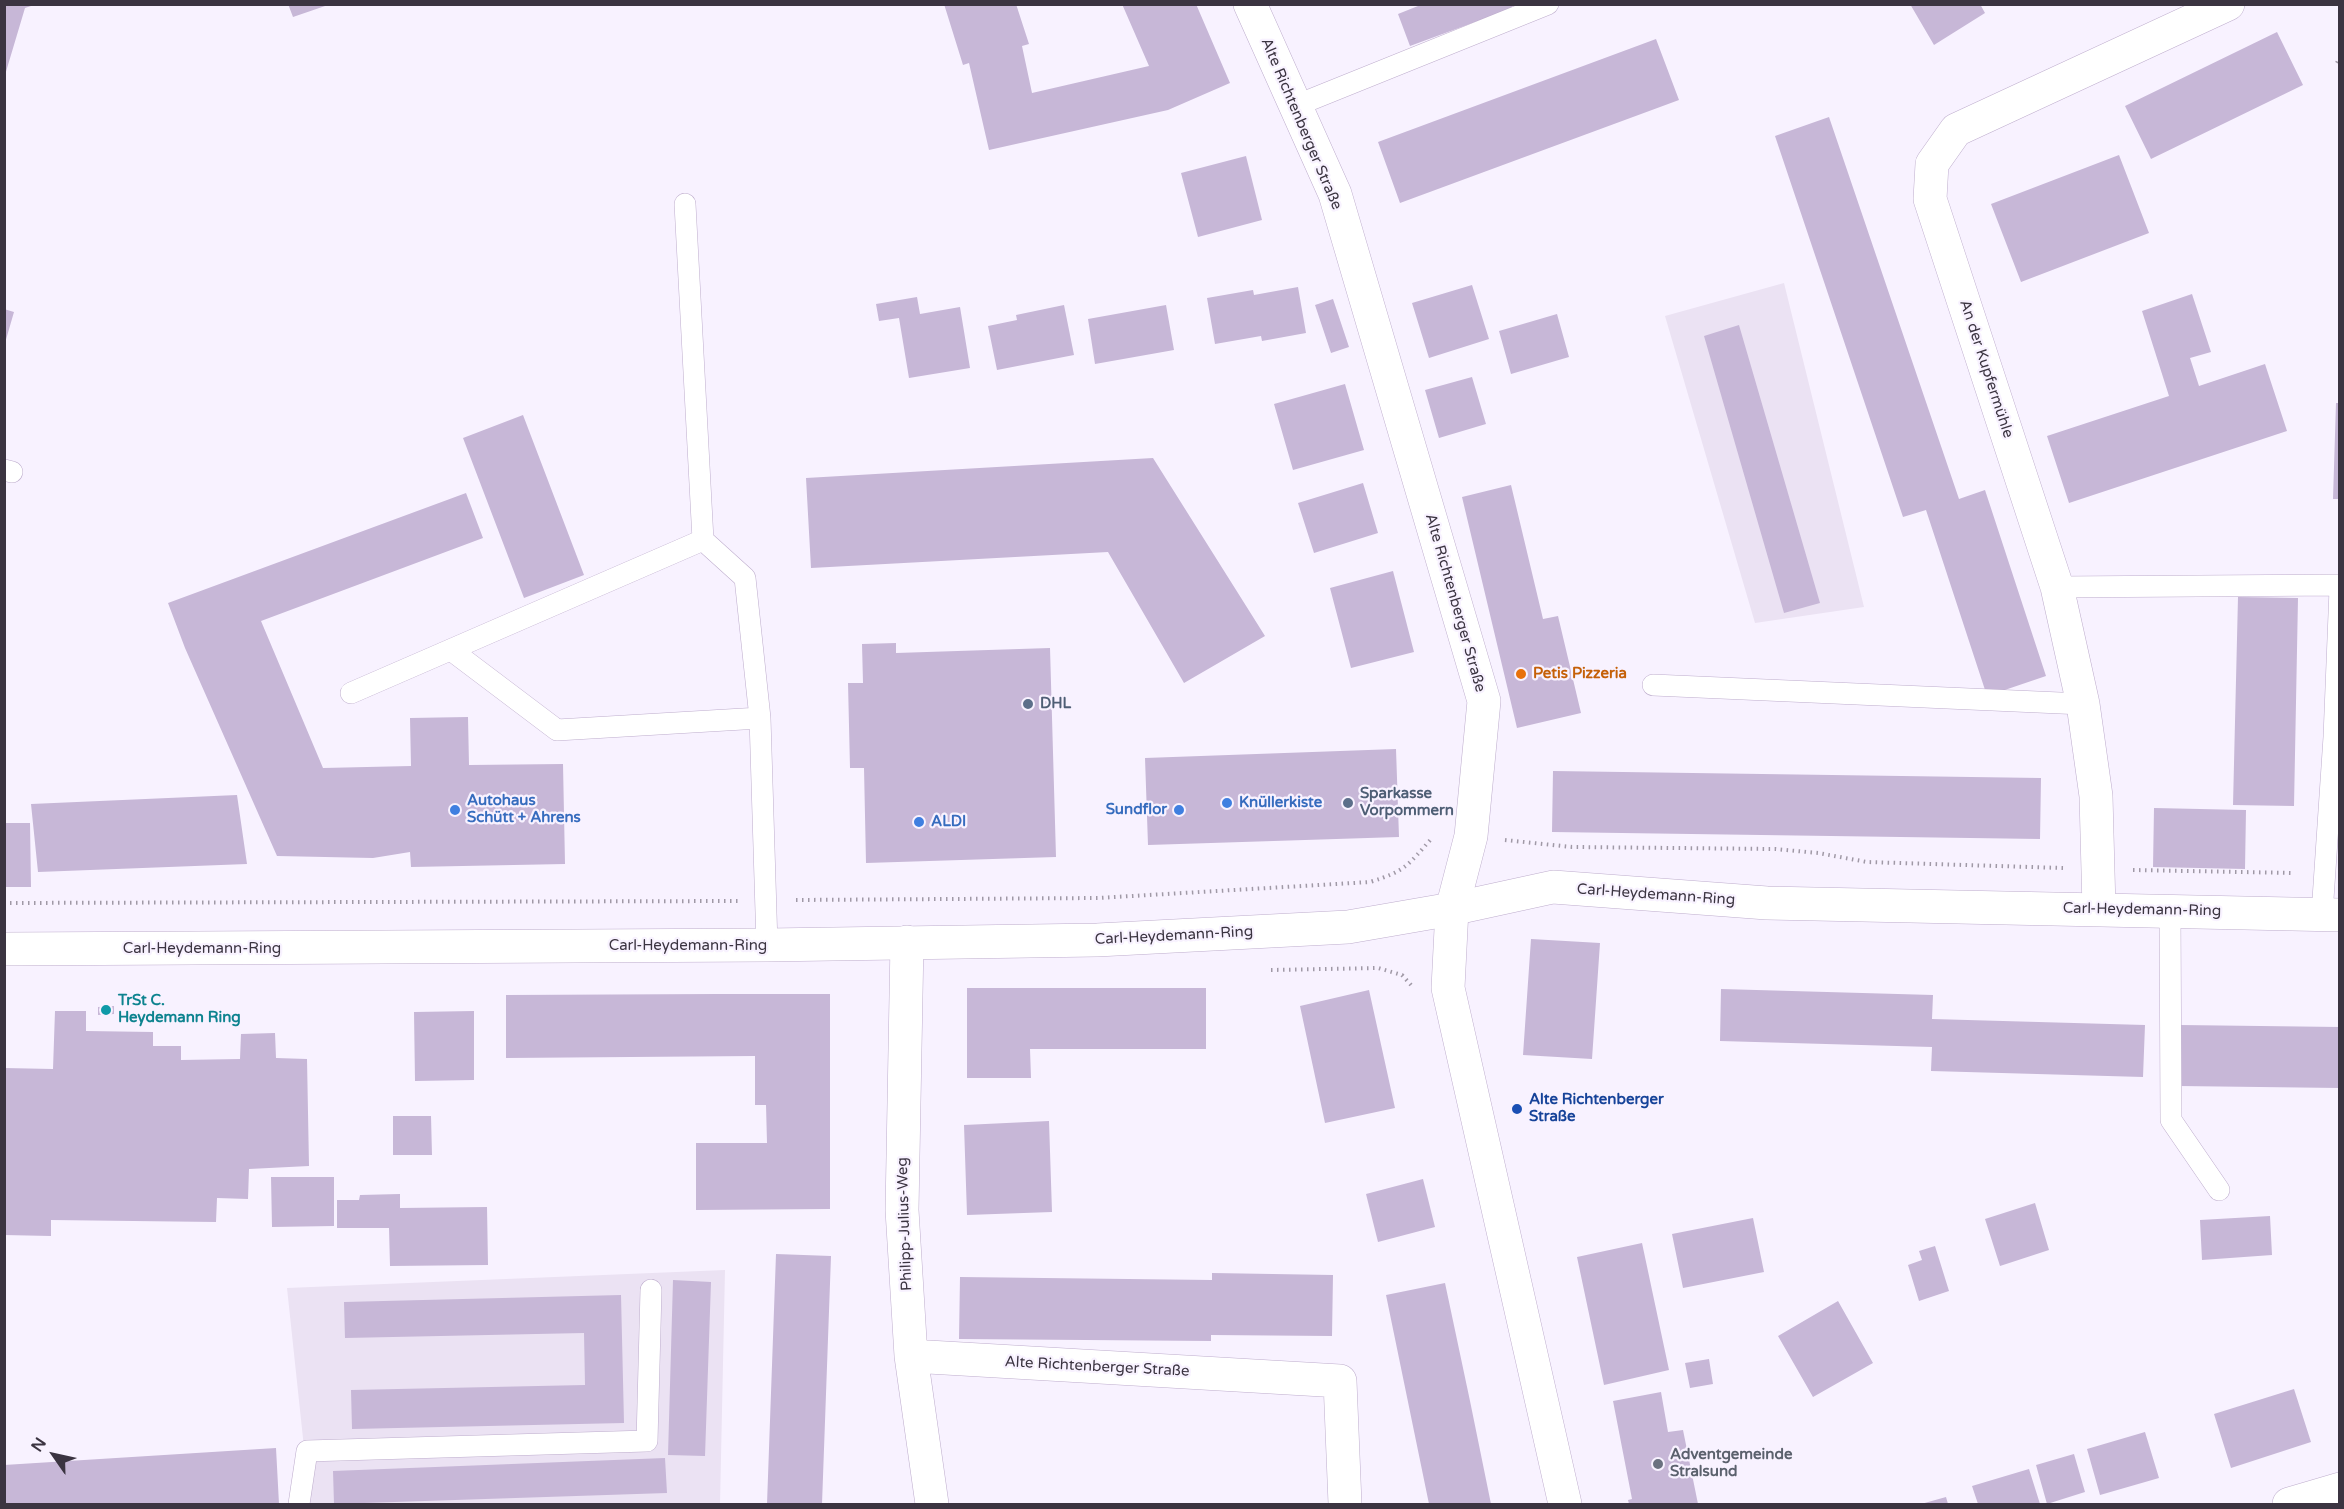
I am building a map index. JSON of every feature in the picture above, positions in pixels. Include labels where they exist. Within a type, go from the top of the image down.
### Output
[{"type":"street","name":"Alte Richtenberger Straße","points":[[1250,4],[1335,194],[1484,702],[1471,836],[1452,909],[1449,988],[1565,1504]]},
{"type":"street","name":"An der Kupfermühle","points":[[2099,909],[2096,796],[2083,704],[2057,587],[1930,199],[1932,164],[1956,130],[2228,4]]},
{"type":"street","name":"Carl-Heydemann-Ring","points":[[4,950],[767,945],[1097,940],[1336,927],[1452,909],[1553,887],[1767,903],[2331,914]]},
{"type":"street","name":"Philipp-Julius-Weg","points":[[907,942],[902,1210],[911,1356],[932,1504]]},
{"type":"street","name":"Alte Richtenberger Straße","points":[[911,1356],[1340,1381],[1345,1504]]},
{"type":"street","points":[[2289,1504],[2340,1489]]},
{"type":"lane","points":[[1295,106],[1548,4]]},
{"type":"lane","points":[[685,204],[704,540],[745,578],[760,718],[767,945]]},
{"type":"lane","points":[[351,693],[704,540]]},
{"type":"lane","points":[[2057,587],[2340,587],[2337,737],[2325,874],[2331,914]]},
{"type":"lane","points":[[452,650],[557,730],[760,718]]},
{"type":"lane","points":[[1653,685],[2083,704]]},
{"type":"lane","points":[[2170,910],[2171,1120],[2219,1190]]},
{"type":"lane","points":[[299,1504],[307,1451],[647,1441],[651,1290]]},
{"type":"path","points":[[2337,63],[2340,57]]},
{"type":"path","points":[[1471,836],[1572,847],[1775,849],[1818,853],[1867,862],[2099,870],[2325,874]]},
{"type":"shaded area","points":[[1784,283],[1864,607],[1755,623],[1665,316]]},
{"type":"shaded area","points":[[725,1270],[720,1504],[310,1504],[287,1288]]},
{"type":"building","points":[[4,4],[34,5],[25,8],[5,75]]},
{"type":"building","points":[[288,4],[328,4],[328,5],[293,17]]},
{"type":"building","points":[[944,4],[1016,4],[1029,44],[1022,46],[1032,93],[1149,66],[1122,4],[1196,4],[1230,83],[1168,110],[989,150],[969,63],[963,65]]},
{"type":"building","points":[[1423,4],[1511,4],[1513,8],[1410,46],[1398,14]]},
{"type":"building","points":[[1910,4],[1980,4],[1985,13],[1934,45]]},
{"type":"building","points":[[2277,32],[2303,85],[2151,159],[2125,106]]},
{"type":"building","points":[[1656,39],[1679,100],[1400,203],[1378,142]]},
{"type":"building","points":[[1829,117],[1959,499],[1985,490],[2046,676],[1987,696],[1926,510],[1903,517],[1775,136]]},
{"type":"building","points":[[2119,155],[2149,233],[2021,282],[1991,204]]},
{"type":"building","points":[[1246,156],[1262,220],[1198,237],[1181,173]]},
{"type":"building","points":[[1472,285],[1489,339],[1429,358],[1412,303]]},
{"type":"building","points":[[1298,287],[1306,333],[1262,341],[1261,336],[1215,344],[1207,298],[1253,290],[1254,295]]},
{"type":"building","points":[[2192,294],[2211,352],[2190,358],[2199,386],[2265,364],[2287,431],[2069,503],[2047,436],[2169,396],[2142,311]]},
{"type":"building","points":[[917,297],[920,314],[960,307],[970,368],[909,378],[899,318],[879,321],[876,304]]},
{"type":"building","points":[[1333,299],[1349,347],[1331,353],[1315,305]]},
{"type":"building","points":[[1064,305],[1074,355],[997,370],[988,326],[1017,320],[1016,315]]},
{"type":"building","points":[[1166,305],[1174,350],[1095,364],[1088,319]]},
{"type":"building","points":[[4,309],[14,312],[5,343],[4,343]]},
{"type":"building","points":[[1557,314],[1569,357],[1511,374],[1499,331]]},
{"type":"building","points":[[1739,325],[1820,603],[1784,613],[1704,336]]},
{"type":"building","points":[[1472,377],[1486,424],[1439,438],[1425,390]]},
{"type":"building","points":[[1345,384],[1364,450],[1293,470],[1274,404]]},
{"type":"building","points":[[2336,403],[2340,403],[2340,499],[2333,499]]},
{"type":"building","points":[[523,415],[584,575],[524,598],[463,438]]},
{"type":"building","points":[[1153,458],[1265,636],[1184,683],[1108,552],[811,568],[806,478]]},
{"type":"building","points":[[1363,483],[1378,533],[1314,553],[1298,503]]},
{"type":"building","points":[[1511,485],[1543,619],[1558,616],[1581,713],[1517,728],[1462,497]]},
{"type":"building","points":[[466,493],[483,538],[261,621],[323,768],[411,766],[410,718],[468,717],[469,765],[563,764],[565,864],[411,867],[410,852],[373,858],[277,856],[185,648],[168,603]]},
{"type":"building","points":[[1393,571],[1414,652],[1351,668],[1330,588]]},
{"type":"building","points":[[2238,597],[2298,598],[2294,806],[2233,805]]},
{"type":"building","points":[[896,643],[896,653],[1050,648],[1056,857],[866,863],[864,768],[850,768],[848,683],[863,683],[862,644]]},
{"type":"building","points":[[1396,749],[1399,837],[1148,845],[1145,758]]},
{"type":"building","points":[[1553,771],[2041,778],[2040,839],[1552,832]]},
{"type":"building","points":[[237,795],[247,864],[38,872],[31,804]]},
{"type":"building","points":[[2154,808],[2246,810],[2245,869],[2153,867]]},
{"type":"building","points":[[4,823],[30,823],[31,887],[4,887]]},
{"type":"building","points":[[1531,939],[1600,943],[1592,1059],[1523,1055]]},
{"type":"building","points":[[967,988],[1206,988],[1206,1049],[1030,1049],[1031,1078],[967,1078]]},
{"type":"building","points":[[1721,989],[1933,995],[1932,1019],[2145,1025],[2143,1077],[1931,1071],[1932,1047],[1720,1041]]},
{"type":"building","points":[[1369,990],[1395,1108],[1325,1123],[1300,1006]]},
{"type":"building","points":[[830,994],[830,1209],[696,1210],[696,1143],[767,1143],[766,1105],[755,1105],[755,1056],[506,1058],[506,995]]},
{"type":"building","name":"TrSt C. Heydemann Ring","points":[[114,1006],[114,1014],[98,1015],[98,1007]]},
{"type":"building","points":[[55,1011],[86,1011],[86,1031],[153,1032],[153,1046],[181,1046],[181,1060],[240,1059],[241,1034],[275,1033],[276,1058],[307,1059],[309,1166],[249,1169],[248,1199],[217,1198],[216,1222],[51,1220],[51,1236],[4,1235],[4,1068],[53,1069]]},
{"type":"building","points":[[474,1011],[474,1080],[415,1081],[414,1012]]},
{"type":"building","points":[[2180,1025],[2340,1027],[2340,1088],[2179,1086]]},
{"type":"building","points":[[393,1116],[431,1116],[432,1155],[393,1155]]},
{"type":"building","points":[[1049,1121],[1052,1212],[967,1215],[964,1125]]},
{"type":"building","points":[[271,1177],[334,1177],[334,1226],[272,1227]]},
{"type":"building","points":[[1423,1179],[1435,1227],[1378,1242],[1366,1194]]},
{"type":"building","points":[[400,1194],[400,1208],[487,1207],[488,1265],[390,1266],[389,1228],[337,1228],[337,1200],[359,1200],[360,1195]]},
{"type":"building","points":[[2035,1203],[2049,1250],[2000,1266],[1985,1219]]},
{"type":"building","points":[[2270,1216],[2272,1255],[2202,1260],[2200,1220]]},
{"type":"building","points":[[1753,1218],[1764,1272],[1683,1288],[1672,1234]]},
{"type":"building","points":[[1642,1243],[1669,1370],[1604,1385],[1577,1257]]},
{"type":"building","points":[[1935,1246],[1949,1291],[1919,1301],[1908,1265],[1922,1260],[1919,1251]]},
{"type":"building","points":[[776,1254],[831,1256],[822,1504],[767,1504]]},
{"type":"building","points":[[1212,1273],[1333,1275],[1332,1336],[1211,1335],[1211,1341],[959,1339],[960,1277],[1212,1280]]},
{"type":"building","points":[[673,1280],[711,1282],[705,1456],[668,1455]]},
{"type":"building","points":[[1445,1283],[1491,1504],[1429,1504],[1386,1295]]},
{"type":"building","points":[[621,1295],[624,1423],[352,1429],[351,1390],[585,1385],[584,1333],[345,1338],[344,1302]]},
{"type":"building","points":[[1838,1301],[1873,1363],[1813,1397],[1778,1336]]},
{"type":"building","points":[[1709,1359],[1713,1384],[1690,1388],[1685,1363]]},
{"type":"building","points":[[2294,1389],[2311,1442],[2231,1468],[2214,1414]]},
{"type":"building","points":[[1661,1392],[1668,1432],[1683,1430],[1698,1504],[1629,1504],[1628,1500],[1632,1499],[1613,1401]]},
{"type":"building","points":[[2145,1432],[2159,1478],[2100,1495],[2087,1449]]},
{"type":"building","points":[[276,1448],[279,1504],[4,1504],[4,1465]]},
{"type":"building","points":[[2074,1454],[2085,1492],[2047,1504],[2036,1465]]},
{"type":"building","points":[[665,1458],[667,1493],[334,1504],[333,1471]]},
{"type":"building","points":[[2029,1469],[2040,1504],[1978,1504],[1972,1486]]},
{"type":"building","points":[[1946,1497],[1948,1504],[1921,1504]]},
{"type":"place","name":"Petis Pizzeria","points":[[1521,674]]},
{"type":"place","name":"DHL","points":[[1028,704]]},
{"type":"place","name":"Knüllerkiste","points":[[1227,803]]},
{"type":"place","name":"Sparkasse Vorpommern","points":[[1348,803]]},
{"type":"place","name":"Autohaus Schütt + Ahrens","points":[[455,810]]},
{"type":"place","name":"Sundflor","points":[[1179,810]]},
{"type":"place","name":"ALDI","points":[[919,822]]},
{"type":"place","name":"TrSt C. Heydemann Ring","points":[[106,1010]]},
{"type":"place","name":"Alte Richtenberger Straße","points":[[1517,1109]]},
{"type":"place","name":"Adventgemeinde Stralsund","points":[[1658,1464]]}]
